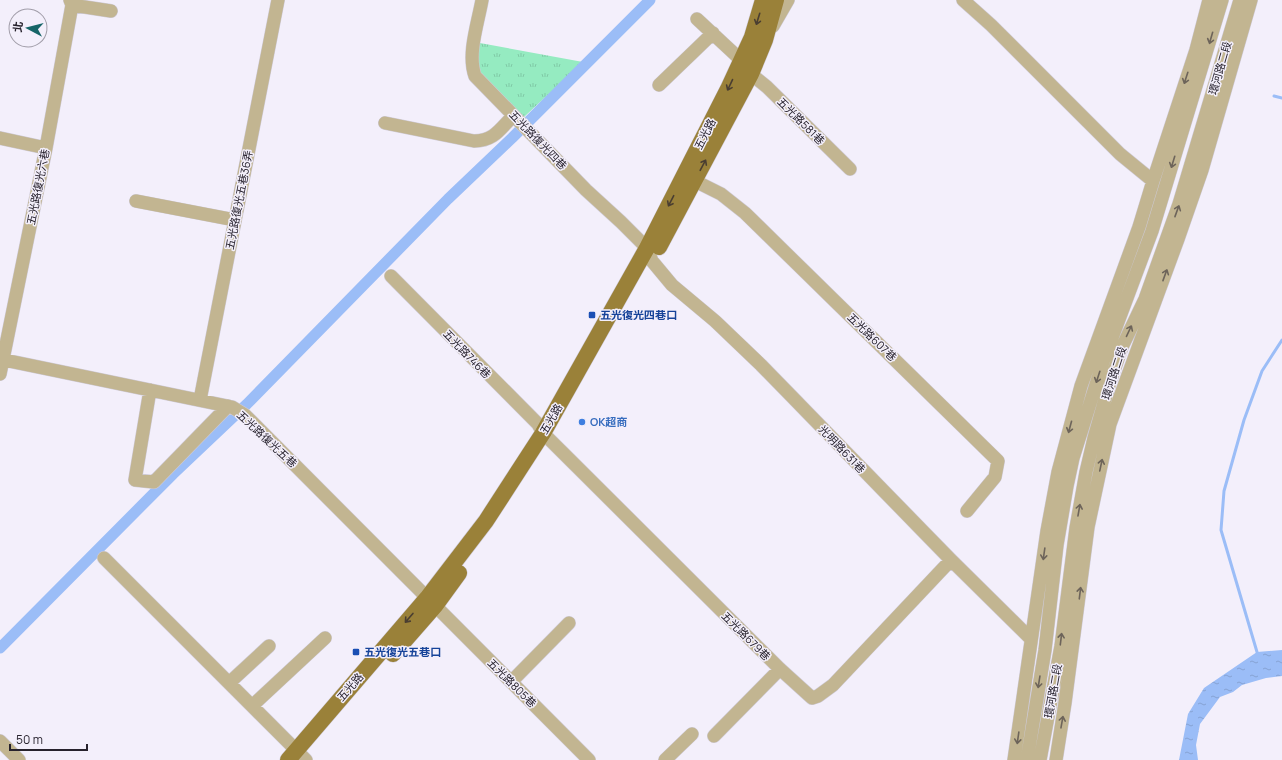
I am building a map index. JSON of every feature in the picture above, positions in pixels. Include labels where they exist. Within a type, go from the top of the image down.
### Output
[{"type":"main road","name":"五光路","points":[[299,758],[494,526],[547,436],[649,255],[695,181],[750,74],[758,38],[763,0]]},
{"type":"main road","name":"五光路","points":[[649,255],[741,60],[758,38],[776,0]]},
{"type":"street","name":"五光路復光五巷36弄","points":[[200,400],[278,0]]},
{"type":"street","name":"五光路復光四巷","points":[[482,0],[472,56],[475,76],[586,190],[621,222],[649,255]]},
{"type":"street","name":"五光路","points":[[758,38],[788,0]]},
{"type":"street","points":[[963,0],[991,25],[1120,154],[1153,181]]},
{"type":"street","name":"環河路二段","points":[[1027,760],[1045,650],[1057,545],[1073,458],[1103,362],[1139,227],[1196,50],[1209,0]]},
{"type":"street","name":"環河路二段","points":[[1014,760],[1047,531],[1058,472],[1081,386],[1123,290],[1152,231],[1222,0]]},
{"type":"street","name":"環河路二段","points":[[1173,237],[1179,204],[1240,0]]},
{"type":"street","name":"環河路二段","points":[[1056,760],[1088,527],[1110,424],[1150,301],[1173,237],[1202,170],[1251,0]]},
{"type":"street","points":[[71,3],[111,11]]},
{"type":"street","name":"五光路復光六巷","points":[[0,374],[46,148],[71,3]]},
{"type":"street","name":"五光路581巷","points":[[697,19],[741,60],[750,74],[767,87],[850,169]]},
{"type":"street","points":[[658,85],[713,33]]},
{"type":"street","points":[[385,123],[480,141],[491,138],[520,122]]},
{"type":"street","points":[[0,138],[46,148]]},
{"type":"street","name":"五光路607巷","points":[[695,181],[721,194],[745,213],[998,461],[995,477],[967,511]]},
{"type":"street","points":[[136,201],[235,220]]},
{"type":"street","points":[[1139,227],[1173,237]]},
{"type":"street","name":"光明路631巷","points":[[649,255],[672,285],[715,320],[761,365],[951,560],[1031,639]]},
{"type":"street","name":"五光路746巷","points":[[391,276],[538,424],[547,436]]},
{"type":"street","points":[[1123,290],[1150,301]]},
{"type":"street","name":"環河路二段","points":[[1040,760],[1060,646],[1076,528],[1086,472],[1109,385],[1120,353],[1150,301]]},
{"type":"street","name":"五光路復光五巷","points":[[2,360],[230,406],[245,415],[431,602]]},
{"type":"street","points":[[150,390],[135,480],[154,482],[230,406]]},
{"type":"street","name":"五光路679巷","points":[[547,436],[780,669],[812,698],[818,696],[833,685],[951,560]]},
{"type":"street","points":[[104,558],[253,705],[299,758]]},
{"type":"street","name":"五光路805巷","points":[[431,602],[589,760]]},
{"type":"street","points":[[511,682],[569,623]]},
{"type":"street","points":[[253,705],[325,638]]},
{"type":"street","points":[[229,683],[269,646]]},
{"type":"street","points":[[714,736],[780,669]]},
{"type":"street","points":[[666,760],[692,734]]},
{"type":"street","points":[[0,741],[19,760]]},
{"type":"green space","points":[[480,43],[583,62],[524,117],[478,71],[475,55]]},
{"type":"water","points":[[1282,650],[1282,676],[1266,678],[1242,685],[1233,692],[1220,697],[1200,724],[1196,745],[1198,760],[1179,760],[1188,714],[1204,688],[1257,652]]},
{"type":"waterway","points":[[0,648],[173,474],[247,404],[448,199],[512,138],[650,0]]},
{"type":"waterway","points":[[1274,96],[1282,98]]},
{"type":"waterway","points":[[1257,652],[1221,530],[1224,491],[1244,420],[1262,371],[1282,340]]},
{"type":"place","name":"五光復光四巷口","points":[[592,315]]},
{"type":"place","name":"OK超商","points":[[582,422]]},
{"type":"place","name":"五光復光五巷口","points":[[356,652]]}]
